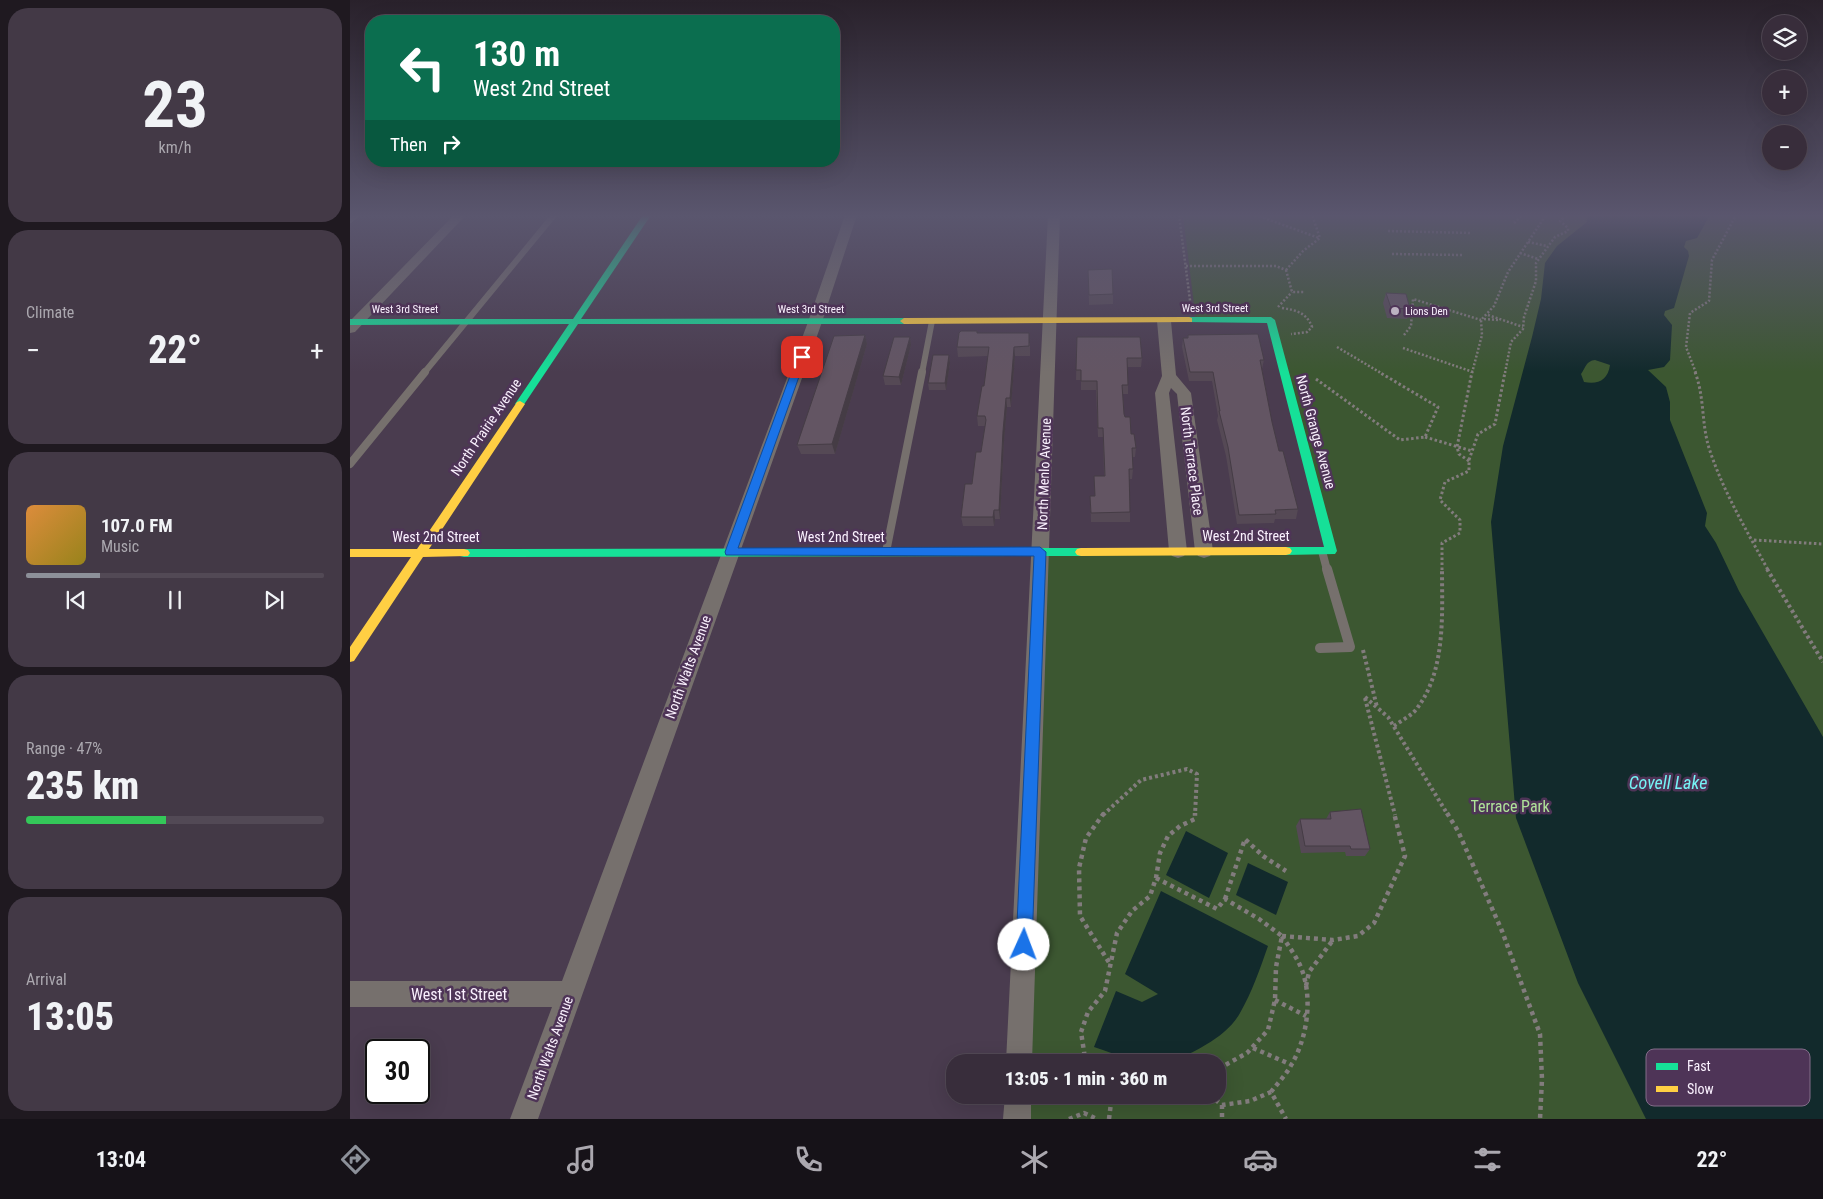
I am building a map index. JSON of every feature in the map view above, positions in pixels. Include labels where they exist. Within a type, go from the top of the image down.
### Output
[{"type":"street","points":[[352,324],[408,267]]},
{"type":"street","name":"North Prairie Avenue","points":[[350,657],[612,267]]},
{"type":"street","name":"North Walts Avenue","points":[[524,1119],[833,267]]},
{"type":"street","name":"North Menlo Avenue","points":[[1019,1054],[1052,267]]},
{"type":"street","name":"West 3rd Street","points":[[352,324],[467,321],[1271,320]]},
{"type":"street","name":"North Grange Avenue","points":[[1271,320],[1327,550]]},
{"type":"street","name":"North Terrace Place","points":[[1164,321],[1170,376],[1162,393],[1178,551]]},
{"type":"street","name":"North Terrace Place","points":[[1170,376],[1184,393],[1204,551]]},
{"type":"street","name":"West 2nd Street","points":[[350,553],[1327,550]]},
{"type":"street","name":"West 1st Street","points":[[350,994],[569,994]]},
{"type":"street","points":[[1017,1119],[1018,1104]]},
{"type":"lane","points":[[350,464],[511,267]]},
{"type":"lane","points":[[886,552],[932,321]]},
{"type":"lane","points":[[1320,648],[1350,647],[1327,550]]},
{"type":"path","points":[[1186,267],[1191,308]]},
{"type":"path","points":[[1279,267],[1286,270]]},
{"type":"path","points":[[1404,335],[1412,326],[1413,299],[1432,303],[1461,316],[1481,320],[1494,306],[1512,267]]},
{"type":"path","points":[[1394,726],[1418,708],[1434,678],[1440,637],[1442,543],[1460,534],[1460,520],[1440,500],[1441,492],[1445,482],[1469,471],[1469,461],[1478,434],[1495,424],[1511,342],[1523,327],[1524,317],[1536,281],[1536,267]]},
{"type":"path","points":[[1711,267],[1709,301],[1690,313],[1686,347],[1701,387],[1703,424],[1710,451],[1727,493],[1768,570],[1823,662]]},
{"type":"path","points":[[1286,270],[1292,292]]},
{"type":"path","points":[[1274,333],[1307,332],[1312,327],[1311,322],[1296,310],[1278,308],[1292,292],[1304,292]]},
{"type":"path","points":[[1488,314],[1523,327]]},
{"type":"path","points":[[1484,318],[1500,320]]},
{"type":"path","points":[[1469,461],[1459,454],[1457,447],[1482,333],[1481,320]]},
{"type":"path","points":[[1337,347],[1438,408],[1426,437]]},
{"type":"path","points":[[1403,348],[1473,372]]},
{"type":"path","points":[[1316,379],[1400,440],[1418,440],[1426,437],[1472,452]]},
{"type":"path","points":[[1753,540],[1823,544]]},
{"type":"path","points":[[1282,936],[1333,940],[1358,936],[1374,922],[1405,856],[1365,697],[1394,726],[1458,831],[1502,931],[1540,1034],[1542,1079],[1540,1119]]},
{"type":"path","points":[[1084,1054],[1081,1032],[1088,1012],[1105,991],[1117,933],[1132,911],[1150,896],[1156,878],[1160,853],[1168,836],[1180,826],[1195,819],[1197,774],[1187,769],[1141,780],[1104,813],[1086,838],[1080,868],[1080,916],[1110,964]]},
{"type":"path","points":[[1156,878],[1217,909],[1225,899],[1245,839],[1263,856],[1286,871]]},
{"type":"path","points":[[1225,899],[1259,919],[1282,936],[1298,961],[1306,989]]},
{"type":"path","points":[[1226,1065],[1247,1054],[1268,1030],[1275,1000],[1276,967],[1282,936]]},
{"type":"path","points":[[1222,1119],[1222,1105],[1250,1101],[1271,1092],[1292,1065],[1303,1038],[1309,972],[1333,940]]},
{"type":"path","points":[[1275,1000],[1306,1016]]},
{"type":"path","points":[[1253,1048],[1292,1065]]},
{"type":"path","points":[[1271,1092],[1286,1119]]},
{"type":"path","points":[[1109,1119],[1111,1104]]},
{"type":"path","points":[[1069,1119],[1084,1113],[1097,1119]]},
{"type":"green space","name":"Terrace Park","points":[[1189,267],[1823,267],[1823,1119],[1017,1119],[1018,1104],[1226,1104],[1226,1054],[1019,1054],[1040,552],[1331,551],[1271,321],[1196,321]]},
{"type":"water","name":"Covell Lake","points":[[1545,267],[1686,267],[1674,308],[1665,311],[1664,315],[1672,325],[1670,360],[1664,367],[1648,370],[1666,387],[1670,402],[1670,420],[1707,513],[1705,526],[1716,543],[1739,591],[1823,737],[1823,1119],[1646,1119],[1578,983],[1516,818],[1491,522],[1503,446],[1541,299]],"holes":[[[1595,360],[1610,365],[1605,378],[1594,383],[1584,382],[1581,374],[1586,365]]]},
{"type":"water","points":[[1186,831],[1228,853],[1209,898],[1166,875]]},
{"type":"water","points":[[1248,863],[1288,882],[1276,915],[1236,895]]},
{"type":"water","points":[[1161,891],[1268,946],[1259,972],[1237,1018],[1230,1027],[1216,1038],[1189,1054],[1116,1054],[1094,1047],[1116,991],[1142,1002],[1158,994],[1125,974]]},
{"type":"building","points":[[1112,269],[1113,294],[1089,295],[1088,270]]},
{"type":"building","points":[[1386,293],[1406,294],[1410,309],[1391,308]]},
{"type":"building","points":[[961,331],[977,331],[977,333],[1029,333],[1029,346],[1014,347],[1010,398],[1006,398],[999,510],[994,510],[993,517],[961,517],[965,484],[972,484],[976,452],[981,452],[986,420],[985,416],[977,416],[982,386],[984,386],[989,347],[957,347]]},
{"type":"building","points":[[1258,334],[1264,360],[1260,360],[1272,422],[1279,451],[1283,451],[1298,509],[1275,510],[1276,514],[1239,515],[1213,372],[1190,372],[1183,338],[1188,338],[1188,335]]},
{"type":"building","points":[[865,335],[832,444],[797,445],[834,336]]},
{"type":"building","points":[[894,337],[910,337],[899,377],[883,376]]},
{"type":"building","points":[[1077,337],[1140,337],[1142,358],[1127,358],[1128,385],[1122,385],[1124,414],[1125,417],[1130,417],[1131,434],[1134,434],[1136,448],[1132,448],[1133,469],[1129,469],[1130,512],[1091,513],[1090,496],[1095,496],[1094,476],[1105,476],[1103,428],[1098,428],[1097,381],[1081,381],[1081,370],[1076,370]]},
{"type":"building","points":[[933,355],[949,355],[945,383],[928,383]]},
{"type":"building","points":[[1361,809],[1370,849],[1351,849],[1350,846],[1305,846],[1300,819],[1331,819],[1330,812]]},
{"type":"traffic: fast","points":[[520,404],[612,267]]},
{"type":"traffic: fast","points":[[1189,320],[1271,320],[1331,551],[1286,551]]},
{"type":"traffic: fast","points":[[350,322],[904,321]]},
{"type":"traffic: fast","points":[[464,553],[1081,552]]},
{"type":"traffic: slow","points":[[904,321],[1189,320]]},
{"type":"traffic: slow","points":[[350,657],[520,404]]},
{"type":"traffic: slow","points":[[1081,552],[1286,551]]},
{"type":"traffic: slow","points":[[350,553],[464,553]]},
{"type":"place","name":"Lions Den","points":[[1395,311]]},
{"type":"route","points":[[802,357],[730,552],[1040,552],[1024,945]]}]
